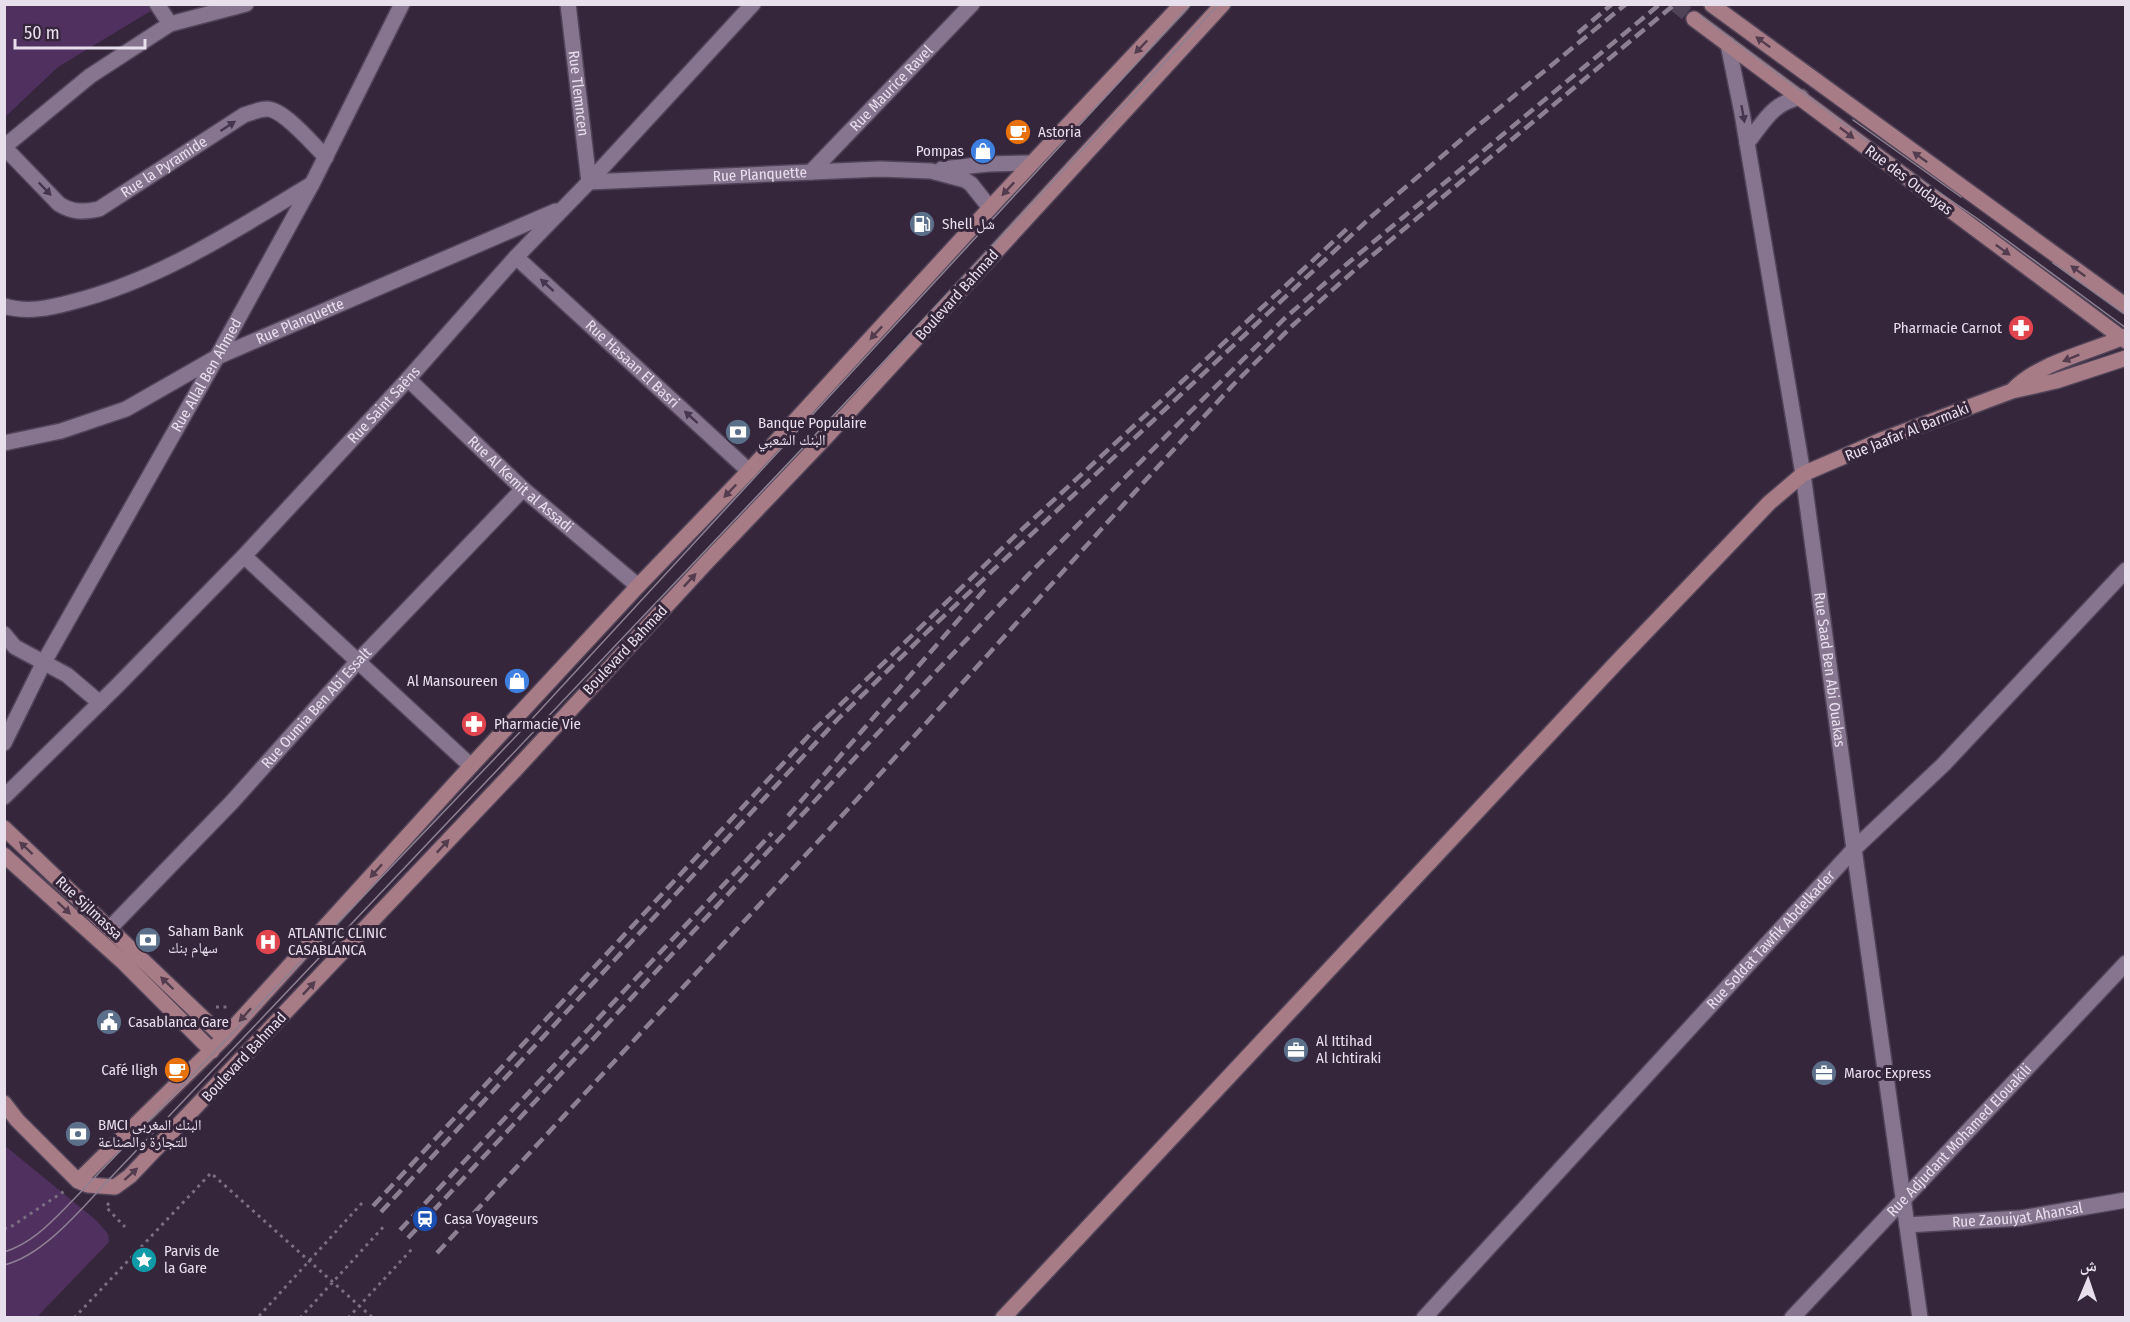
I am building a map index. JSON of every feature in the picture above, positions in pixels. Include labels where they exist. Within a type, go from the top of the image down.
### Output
[{"type":"main road","name":"Boulevard Bahmad","points":[[1173,8],[749,471],[471,765],[212,1051],[78,1181],[88,1185],[115,1187],[130,1176],[153,1153],[515,770],[706,562],[826,438],[1223,4]]},
{"type":"main road","name":"Rue des Oudayas","points":[[1712,4],[2126,306]]},
{"type":"main road","name":"Rue des Oudayas","points":[[1694,19],[1801,97],[1905,178],[2124,338]]},
{"type":"main road","name":"Rue Jaafar Al Barmaki","points":[[2012,391],[2034,373],[2124,338]]},
{"type":"main road","name":"Rue Jaafar Al Barmaki","points":[[1003,1317],[1617,662],[1770,503],[1803,474],[2012,391],[2056,381],[2126,358]]},
{"type":"main road","name":"Rue Sijlmassa","points":[[4,828],[224,1038]]},
{"type":"main road","name":"Rue Sijlmassa","points":[[4,855],[114,955],[212,1051]]},
{"type":"main road","points":[[4,1103],[17,1120],[78,1181]]},
{"type":"street","points":[[157,4],[170,24]]},
{"type":"street","name":"Rue la Pyramide","points":[[246,4],[170,24],[90,76],[4,147],[59,204],[70,211],[85,212],[99,209],[244,115],[256,111],[275,110],[284,115],[326,157]]},
{"type":"street","name":"Rue Allal Ben Ahmed","points":[[4,743],[44,662],[312,184],[402,4]]},
{"type":"street","name":"Rue Tlemncen","points":[[568,4],[589,182]]},
{"type":"street","name":"Rue Saint Saëns","points":[[4,796],[100,703],[244,556],[408,379],[516,257],[589,182],[753,4]]},
{"type":"street","name":"Rue Maurice Ravel","points":[[811,172],[972,4]]},
{"type":"street","name":"Rue Saad Ben Abi Ouakas","points":[[1728,44],[1748,143],[1803,474],[1920,1317]]},
{"type":"street","points":[[1748,143],[1780,103],[1801,97]]},
{"type":"street","name":"Rue Planquette","points":[[589,182],[880,169],[931,171],[988,164],[1032,163]]},
{"type":"street","name":"Rue Planquette","points":[[931,171],[965,180],[971,184],[990,208]]},
{"type":"street","points":[[4,306],[31,310],[53,307],[100,295],[151,275],[197,253],[312,184]]},
{"type":"street","name":"Rue Planquette","points":[[4,443],[61,431],[126,409],[217,357],[564,208]]},
{"type":"street","name":"Rue Hasaan El Basri","points":[[516,257],[749,471]]},
{"type":"street","name":"Rue Al Kemit al Assadi","points":[[408,379],[524,489],[638,586]]},
{"type":"street","name":"Rue Oumia Ben Abi Essalt","points":[[110,928],[232,802],[358,662],[524,489]]},
{"type":"street","points":[[244,556],[471,765]]},
{"type":"street","name":"Rue Soldat Tawfik Abdelkader","points":[[1424,1317],[1854,849],[1944,764],[2126,570]]},
{"type":"street","points":[[4,634],[15,647],[67,675],[100,703]]},
{"type":"street","name":"Rue Adjudant Mohamed Elouakili","points":[[1792,1317],[2126,963]]},
{"type":"street","name":"Rue Zaouiyat Ahansal","points":[[1907,1225],[2021,1218],[2126,1200]]},
{"type":"path","points":[[74,1317],[211,1173],[373,1317]]},
{"type":"path","points":[[259,1316],[363,1203]]},
{"type":"path","points":[[300,1317],[386,1224]]},
{"type":"path","points":[[348,1317],[413,1248]]},
{"type":"shaded area","points":[[5,5],[151,5],[154,9],[58,67],[5,117]]},
{"type":"shaded area","points":[[4,1145],[97,1221],[108,1234],[109,1242],[37,1317],[5,1317]]},
{"type":"tunnel","points":[[1675,4],[1694,19]]},
{"type":"tram line","points":[[4,1252],[25,1243],[60,1214],[519,733],[1191,4]]},
{"type":"tram line","points":[[4,1265],[35,1251],[78,1212],[816,434],[1219,4]]},
{"type":"tram line","points":[[1701,16],[1896,163],[1978,219],[2126,328]]},
{"type":"tram line","points":[[1853,120],[1961,197]]},
{"type":"tram line","points":[[2053,263],[2126,315]]},
{"type":"railway","points":[[1578,33],[1612,4]]},
{"type":"railway","points":[[381,1212],[837,720],[927,632],[1372,216],[1626,4]]},
{"type":"railway","points":[[408,1238],[906,703],[1029,574],[1285,318],[1660,4]]},
{"type":"railway","points":[[437,1253],[862,794],[1233,385],[1292,326],[1356,269],[1675,4]]},
{"type":"railway","points":[[373,1206],[815,729],[1017,534],[1349,227]]},
{"type":"railway","points":[[788,816],[987,587]]},
{"type":"railway","points":[[400,1230],[772,833]]},
{"type":"place","name":"Astoria","points":[[1018,132]]},
{"type":"place","name":"Pompas","points":[[983,151]]},
{"type":"place","name":"Shell شل","points":[[922,224]]},
{"type":"place","name":"Pharmacie Carnot","points":[[2021,328]]},
{"type":"place","name":"Banque Populaire البنك الشعبي","points":[[738,432]]},
{"type":"place","name":"Al Mansoureen","points":[[517,681]]},
{"type":"place","name":"Pharmacie Vie","points":[[474,724]]},
{"type":"place","name":"Saham Bank سهام بنك","points":[[148,940]]},
{"type":"place","name":"ATLANTIC CLINIC CASABLANCA","points":[[268,942]]},
{"type":"place","name":"Casablanca Gare","points":[[109,1022]]},
{"type":"place","name":"Al Ittihad Al Ichtiraki","points":[[1296,1050]]},
{"type":"place","name":"Café Iligh","points":[[177,1070]]},
{"type":"place","name":"Maroc Express","points":[[1824,1073]]},
{"type":"place","name":"BMCI البنك المغربي للتجارة والصناعة","points":[[78,1134]]},
{"type":"place","name":"Casa Voyageurs","points":[[425,1219]]},
{"type":"place","name":"Parvis de la Gare","points":[[144,1260]]}]
